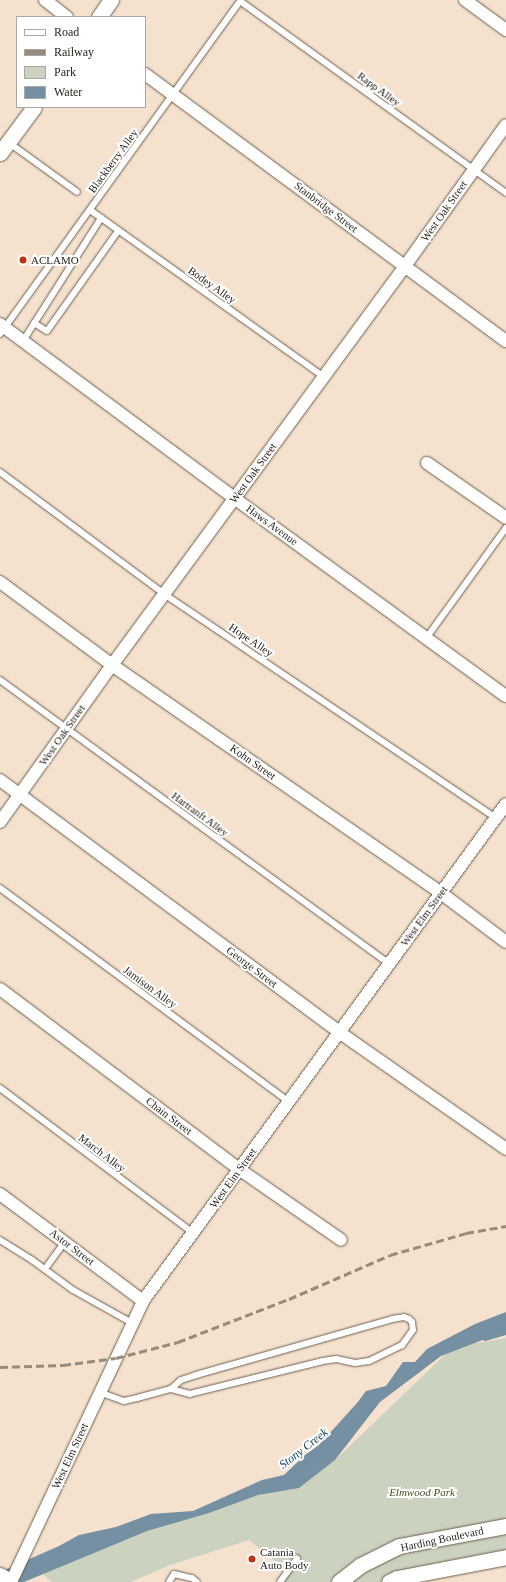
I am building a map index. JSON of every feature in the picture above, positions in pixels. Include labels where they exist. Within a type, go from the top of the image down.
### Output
[{"type":"highway","points":[[0,1578],[6,1582]]},
{"type":"street","points":[[45,0],[66,16]]},
{"type":"street","points":[[100,16],[111,0]]},
{"type":"street","points":[[465,0],[506,30]]},
{"type":"street","name":"Stanbridge Street","points":[[146,75],[506,341]]},
{"type":"street","points":[[4,148],[33,108]]},
{"type":"street","name":"West Oak Street","points":[[0,822],[112,665],[405,266],[506,125]]},
{"type":"street","name":"Haws Avenue","points":[[2,328],[23,341],[234,498],[427,637],[506,696]]},
{"type":"street","points":[[427,463],[506,518]]},
{"type":"street","name":"Kohn Street","points":[[0,582],[112,665],[441,893],[506,942]]},
{"type":"street","name":"George Street","points":[[0,780],[339,1032],[506,1149]]},
{"type":"street","name":"West Elm Street","points":[[11,1582],[143,1301],[506,804]]},
{"type":"street","name":"Chain Street","points":[[0,989],[239,1169],[341,1240]]},
{"type":"street","name":"Astor Street","points":[[0,1194],[143,1301]]},
{"type":"street","name":"Harding Boulevard","points":[[338,1582],[361,1565],[399,1546],[506,1526]]},
{"type":"street","points":[[389,1582],[397,1578],[505,1557]]},
{"type":"lane","name":"Blackberry Alley","points":[[2,328],[90,210],[241,1]]},
{"type":"lane","name":"Rapp Alley","points":[[241,1],[506,193]]},
{"type":"lane","points":[[4,148],[77,192]]},
{"type":"lane","name":"Bodey Alley","points":[[90,210],[323,376]]},
{"type":"lane","points":[[23,341],[101,218]]},
{"type":"lane","points":[[34,323],[47,331],[118,231]]},
{"type":"lane","name":"Hope Alley","points":[[0,472],[164,594],[496,818]]},
{"type":"lane","points":[[427,637],[506,528]]},
{"type":"lane","name":"Hartranft Alley","points":[[0,680],[389,964]]},
{"type":"lane","name":"Jamison Alley","points":[[0,888],[289,1102]]},
{"type":"lane","name":"March Alley","points":[[0,1088],[193,1233]]},
{"type":"lane","points":[[0,1240],[45,1269],[73,1290],[132,1323]]},
{"type":"lane","points":[[45,1269],[65,1242]]},
{"type":"lane","points":[[99,1392],[124,1401],[171,1389],[181,1380],[196,1375],[392,1319],[404,1317],[412,1322],[413,1330],[402,1345],[369,1361],[355,1363],[336,1359],[323,1361],[190,1394],[171,1389]]},
{"type":"lane","points":[[280,1582],[298,1559]]},
{"type":"lane","points":[[168,1582],[174,1574],[192,1578],[197,1582]]},
{"type":"green space","name":"Elmwood Park","points":[[506,1338],[506,1557],[413,1582],[282,1582],[288,1572],[249,1540],[170,1565],[131,1582],[52,1582],[39,1571],[335,1460],[453,1347]]},
{"type":"water","points":[[506,1312],[506,1331],[441,1356],[380,1402],[335,1460],[299,1488],[258,1495],[209,1513],[147,1531],[24,1582],[0,1582],[0,1572],[59,1546],[79,1535],[116,1527],[151,1514],[193,1511],[262,1480],[284,1475],[305,1455],[319,1445],[366,1391],[386,1386],[403,1362],[415,1362],[427,1349],[475,1324]]},
{"type":"waterway","name":"Stony Creek","points":[[485,1339],[506,1333]]},
{"type":"railway","points":[[0,1367],[63,1365],[116,1358],[178,1342],[289,1299],[390,1255],[466,1233],[506,1226]]},
{"type":"place","name":"ACLAMO","points":[[23,260]]},
{"type":"place","name":"Catania Auto Body","points":[[252,1559]]}]
